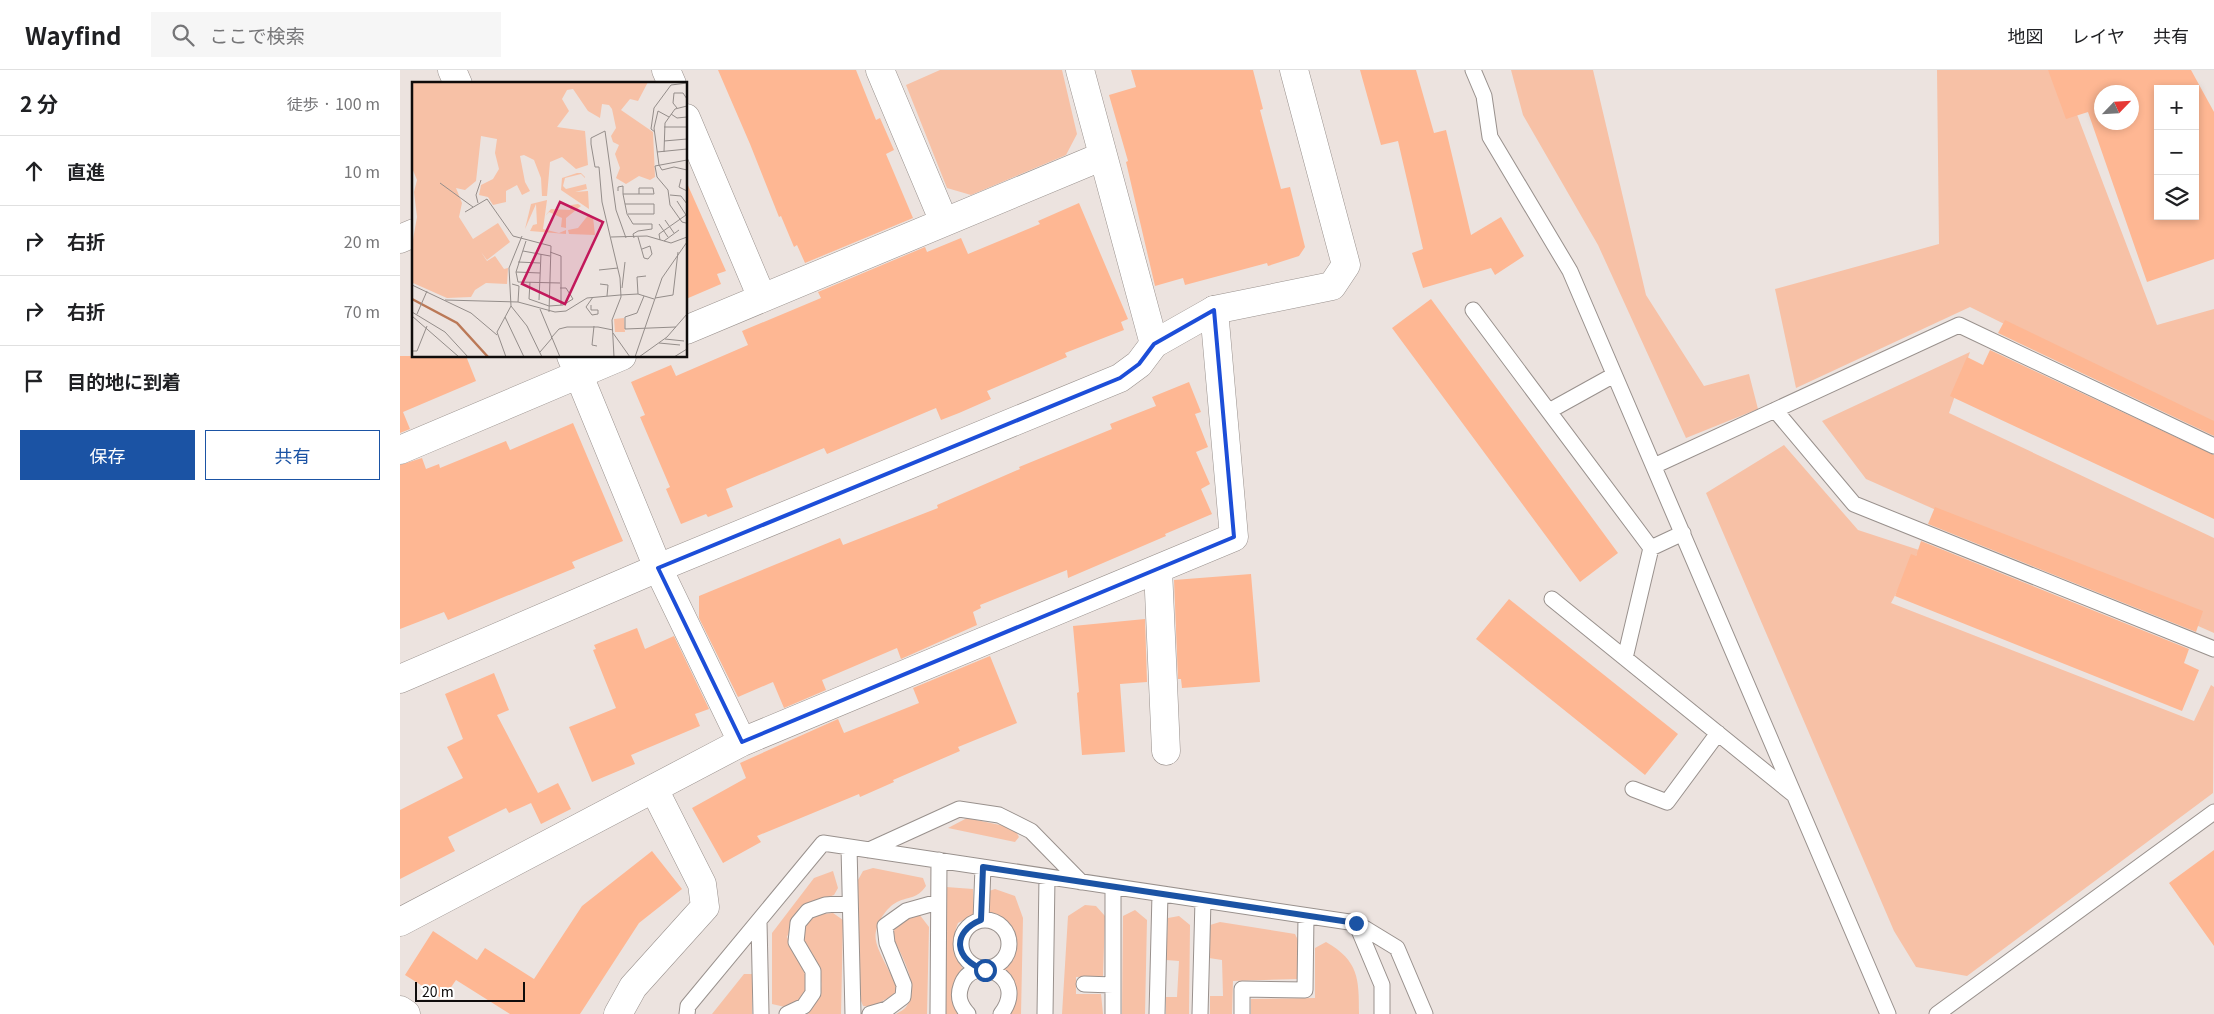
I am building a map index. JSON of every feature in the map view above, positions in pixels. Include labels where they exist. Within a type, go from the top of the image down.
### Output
[{"type":"street","points":[[452,70],[457,82]]},
{"type":"street","points":[[666,70],[671,82]]},
{"type":"street","points":[[880,70],[944,222]]},
{"type":"street","points":[[1080,70],[1154,344]]},
{"type":"street","points":[[400,679],[658,568],[1120,378],[1139,364],[1154,344],[1214,310],[1332,286],[1346,265],[1294,70]]},
{"type":"street","points":[[688,123],[762,298]]},
{"type":"street","points":[[688,329],[1103,156]]},
{"type":"street","points":[[400,239],[412,235]]},
{"type":"street","points":[[400,922],[742,742],[1234,537],[1214,310]]},
{"type":"street","points":[[400,450],[575,365],[612,358]]},
{"type":"street","points":[[575,365],[658,568],[742,742]]},
{"type":"street","points":[[1158,569],[1166,752]]},
{"type":"street","points":[[618,1014],[633,987],[705,907],[702,884],[654,789]]},
{"type":"street","points":[[400,1010],[406,1014]]},
{"type":"lane","points":[[1473,70],[1484,96],[1490,137],[1570,271],[1888,1014]]},
{"type":"lane","points":[[1474,310],[1651,548]]},
{"type":"lane","points":[[1654,466],[1959,325],[2214,446]]},
{"type":"lane","points":[[1549,412],[1614,375]]},
{"type":"lane","points":[[1775,410],[1854,504],[2214,649]]},
{"type":"lane","points":[[1651,548],[1683,534]]},
{"type":"lane","points":[[1625,658],[1651,548]]},
{"type":"lane","points":[[1552,599],[1795,796]]},
{"type":"lane","points":[[1633,789],[1667,802],[1718,733]]},
{"type":"lane","points":[[868,850],[959,809],[998,815],[1032,831],[1081,882]]},
{"type":"lane","points":[[1937,1014],[2214,812]]},
{"type":"lane","points":[[687,1014],[688,1006],[823,843],[1356,923],[1397,948],[1425,1014]]},
{"type":"lane","points":[[849,847],[852,1014]]},
{"type":"lane","points":[[938,1014],[939,860]]},
{"type":"lane","points":[[981,920],[983,867]]},
{"type":"lane","points":[[1045,1014],[1048,877]]},
{"type":"lane","points":[[1113,887],[1113,1014]]},
{"type":"lane","points":[[1157,1014],[1160,894]]},
{"type":"lane","points":[[1200,1014],[1203,900]]},
{"type":"lane","points":[[870,1014],[887,1009],[903,997],[904,985],[887,943],[885,926],[906,911],[938,902]]},
{"type":"lane","points":[[787,1014],[804,1006],[814,993],[813,971],[796,942],[798,923],[808,911],[825,904],[850,903]]},
{"type":"lane","points":[[1242,1014],[1242,989],[1305,990],[1306,916]]},
{"type":"lane","points":[[968,1014],[961,1006],[958,994],[962,981],[972,972],[985,970],[1003,962],[1008,953],[1007,934],[1001,925],[992,920],[981,920],[970,924],[962,934],[960,946],[964,958],[973,966],[985,970],[995,972],[1004,978],[1009,987],[1010,998],[1001,1014]]},
{"type":"lane","points":[[759,922],[761,1014]]},
{"type":"lane","points":[[1356,923],[1382,985],[1382,1014]]},
{"type":"lane","points":[[1084,984],[1113,985]]},
{"type":"highlighted area","points":[[1214,310],[1234,537],[742,742],[658,568],[1120,378],[1139,364],[1154,344]]},
{"type":"shaded area","points":[[940,70],[1062,70],[1077,134],[1066,155],[971,195],[947,188],[906,85]]},
{"type":"shaded area","points":[[1511,70],[1593,70],[1646,295],[1704,386],[1749,374],[1758,409],[1686,438],[1598,245],[1523,115]]},
{"type":"shaded area","points":[[1937,70],[2060,70],[2157,325],[2214,309],[2214,428],[1970,307],[1796,388],[1775,289],[1939,244]]},
{"type":"shaded area","points":[[1970,352],[1949,413],[2214,538],[2214,633],[1866,479],[1822,421]]},
{"type":"shaded area","points":[[1784,445],[1858,530],[1919,550],[1891,603],[2194,721],[2211,685],[2214,687],[2213,793],[1967,976],[1916,967],[1894,931],[1706,493]]},
{"type":"shaded area","points":[[967,818],[1014,828],[1019,837],[1015,842],[948,828]]},
{"type":"shaded area","points":[[873,868],[923,878],[926,886],[916,895],[897,902],[888,909],[878,925],[876,930],[877,946],[898,987],[895,994],[872,1007],[863,1006],[860,998],[858,880],[863,871]]},
{"type":"shaded area","points":[[833,871],[838,888],[834,895],[799,908],[787,937],[809,982],[801,1000],[785,1007],[772,1004],[772,933],[814,878]]},
{"type":"shaded area","points":[[946,887],[973,889],[973,915],[958,923],[954,936],[956,952],[963,970],[953,991],[961,1014],[943,1014]]},
{"type":"shaded area","points":[[995,889],[1015,896],[1023,918],[1021,1014],[1008,1014],[1015,992],[1003,969],[1014,959],[1014,942],[1013,936],[1007,927],[988,913],[989,891]]},
{"type":"shaded area","points":[[1085,905],[1096,906],[1105,916],[1103,976],[1076,977],[1076,994],[1101,994],[1103,1014],[1062,1014],[1068,916]]},
{"type":"shaded area","points":[[1135,910],[1147,920],[1145,1014],[1122,1014],[1123,916]]},
{"type":"shaded area","points":[[833,913],[843,920],[841,1014],[808,1014],[817,1001],[821,990],[821,980],[801,930],[815,917]]},
{"type":"shaded area","points":[[919,914],[929,927],[927,1014],[896,1014],[906,1007],[912,990],[908,971],[892,935],[905,917]]},
{"type":"shaded area","points":[[1179,916],[1190,925],[1189,1014],[1166,1014],[1166,997],[1177,997],[1179,961],[1166,960],[1168,918]]},
{"type":"shaded area","points":[[1220,922],[1295,934],[1300,944],[1297,979],[1233,981],[1232,1014],[1210,1014],[1210,996],[1223,996],[1222,960],[1209,958],[1210,925]]},
{"type":"shaded area","points":[[1326,942],[1345,956],[1355,972],[1359,1014],[1251,1014],[1251,999],[1315,998],[1315,948]]},
{"type":"shaded area","points":[[744,974],[752,974],[752,1014],[712,1014]]},
{"type":"building","points":[[718,70],[856,70],[876,120],[880,118],[894,150],[886,154],[913,218],[805,263],[797,245],[794,247],[781,216],[779,217]]},
{"type":"building","points":[[1131,70],[1253,70],[1263,109],[1260,110],[1281,189],[1290,187],[1305,247],[1299,256],[1268,266],[1267,263],[1185,285],[1183,278],[1155,286],[1126,162],[1128,161],[1109,95],[1136,87]]},
{"type":"building","points":[[1360,70],[1416,70],[1434,133],[1446,130],[1471,235],[1501,217],[1524,256],[1495,275],[1491,268],[1423,288],[1412,253],[1423,249],[1398,141],[1381,145]]},
{"type":"building","points":[[2048,70],[2191,70],[2214,112],[2214,259],[2147,282],[2094,130],[2139,130],[2139,85],[2094,85],[2094,129],[2088,112],[2066,119]]},
{"type":"building","points":[[688,186],[726,271],[717,274],[721,284],[688,298]]},
{"type":"building","points":[[1079,203],[1128,319],[1121,322],[1124,330],[1065,353],[1067,357],[987,391],[991,399],[959,413],[941,420],[936,408],[827,454],[824,448],[726,489],[733,507],[708,517],[706,514],[681,524],[666,489],[670,487],[640,417],[645,415],[631,382],[671,365],[676,376],[748,345],[742,331],[821,298],[818,292],[925,247],[927,252],[961,238],[968,254],[1040,224],[1038,221]]},
{"type":"building","points":[[1431,299],[1618,553],[1580,582],[1392,328]]},
{"type":"building","points":[[2005,320],[2214,421],[2214,436],[1998,333]]},
{"type":"building","points":[[1990,350],[2214,455],[2214,519],[1950,396],[1967,357],[1983,365]]},
{"type":"building","points":[[400,356],[412,356],[412,358],[467,358],[476,381],[403,412],[410,429],[400,433]]},
{"type":"building","points":[[1189,382],[1201,412],[1195,414],[1208,447],[1196,452],[1210,484],[1201,489],[1212,514],[1068,578],[1067,570],[980,605],[981,608],[973,612],[977,625],[901,659],[897,648],[822,680],[826,690],[784,708],[773,682],[738,697],[699,618],[699,596],[840,538],[843,545],[938,508],[937,505],[1020,469],[1019,467],[1112,429],[1110,424],[1156,406],[1152,397]]},
{"type":"building","points":[[573,423],[623,541],[572,562],[575,568],[448,620],[444,612],[400,629],[400,465],[422,458],[426,469],[439,464],[440,468],[506,441],[510,450]]},
{"type":"building","points":[[1935,507],[2203,611],[2196,632],[1928,524]]},
{"type":"building","points":[[1921,541],[2189,649],[2184,663],[2199,670],[2182,711],[1895,596],[1911,554],[1916,556]]},
{"type":"building","points":[[1251,574],[1260,682],[1182,688],[1181,679],[1178,679],[1174,580]]},
{"type":"building","points":[[1509,599],[1678,734],[1645,775],[1476,639]]},
{"type":"building","points":[[1145,619],[1147,682],[1120,684],[1125,752],[1082,755],[1073,626]]},
{"type":"building","points":[[637,628],[645,649],[674,636],[709,709],[695,714],[700,726],[631,755],[635,764],[592,782],[569,727],[616,708],[593,650],[596,649],[594,645]]},
{"type":"building","points":[[990,656],[1017,723],[958,747],[960,751],[893,780],[894,782],[860,797],[859,794],[757,836],[761,842],[723,863],[692,808],[746,778],[740,763],[838,719],[844,733],[919,703],[913,688]]},
{"type":"building","points":[[494,673],[509,710],[497,715],[538,793],[558,783],[571,809],[541,824],[531,803],[509,813],[506,808],[448,837],[455,851],[400,879],[400,810],[463,778],[447,747],[463,739],[445,694]]},
{"type":"building","points":[[2214,850],[2214,946],[2169,883]]},
{"type":"building","points":[[652,851],[682,889],[639,923],[580,1014],[510,1014],[456,980],[443,999],[405,975],[433,931],[477,960],[485,948],[534,979],[582,906]]},
{"type":"route","points":[[985,970],[973,966],[964,958],[960,946],[962,934],[970,924],[981,920],[983,867],[1356,923]]}]
